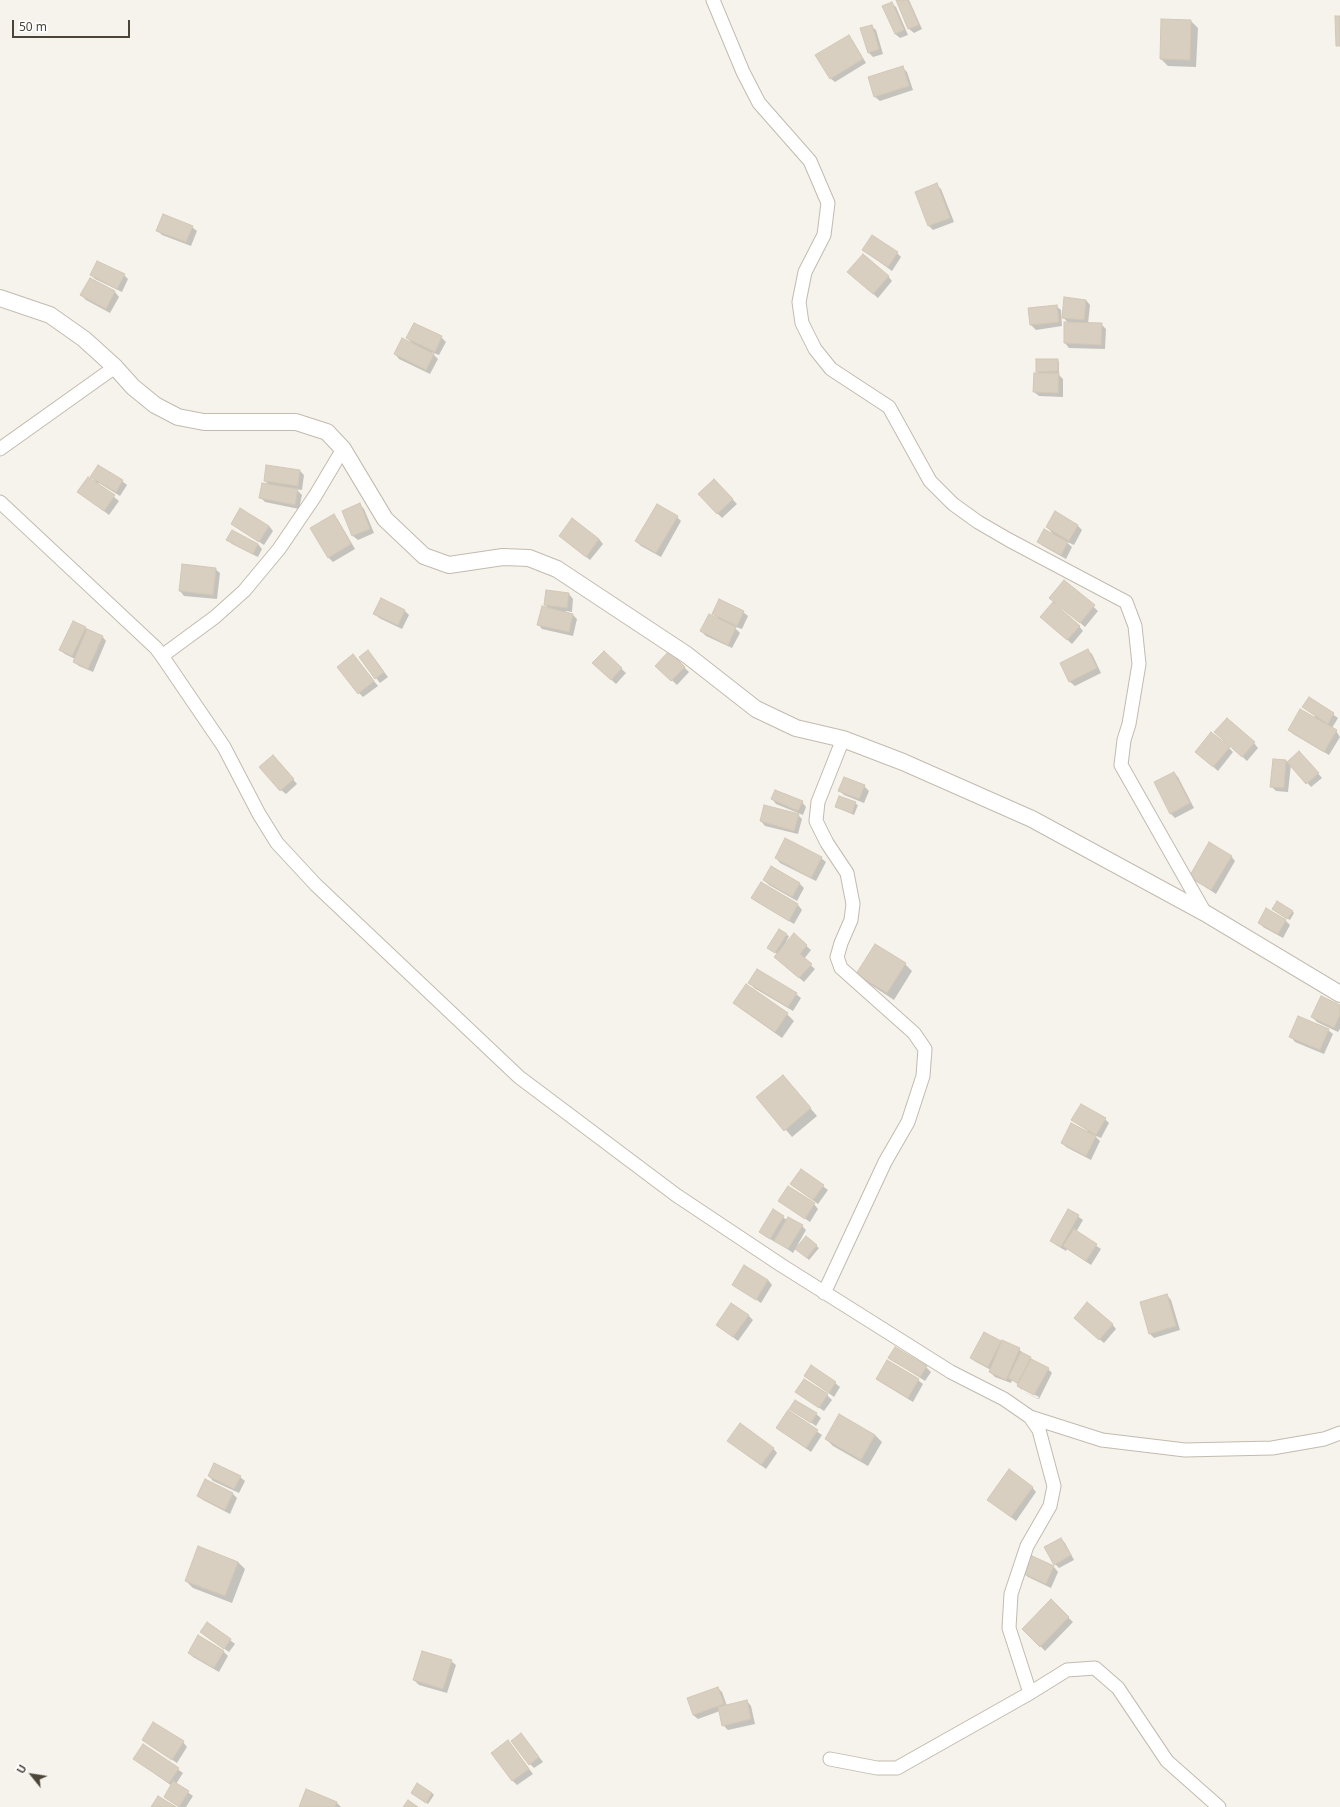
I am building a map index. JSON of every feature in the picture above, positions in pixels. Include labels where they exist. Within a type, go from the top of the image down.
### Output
[{"type":"street","points":[[713,0],[743,72],[759,103],[810,162],[828,203],[824,235],[805,272],[799,302],[802,323],[815,349],[831,368],[889,407],[930,481],[953,504],[978,522],[1009,540],[1126,602],[1135,626],[1139,664],[1129,724],[1124,740],[1121,765],[1205,913]]},
{"type":"street","points":[[0,298],[50,315],[84,339],[115,367],[133,387],[155,405],[178,417],[204,422],[296,422],[327,432],[343,449],[385,519],[424,556],[449,565],[503,557],[529,558],[557,569],[687,655],[756,710],[796,728],[843,739],[903,762],[1032,819],[1205,913],[1340,994]]},
{"type":"street","points":[[0,449],[115,367]]},
{"type":"street","points":[[162,656],[215,617],[244,591],[279,549],[315,496],[343,449]]},
{"type":"street","points":[[0,502],[156,648],[224,747],[259,814],[277,843],[316,885],[519,1077],[676,1195],[824,1293],[951,1372],[1004,1399],[1030,1417],[1102,1440],[1185,1450],[1272,1448],[1324,1439],[1340,1433]]},
{"type":"street","points":[[824,1293],[886,1162],[908,1122],[923,1076],[925,1049],[914,1032],[841,968],[838,957],[841,943],[851,920],[853,904],[847,873],[827,843],[816,821],[818,802],[843,739]]},
{"type":"street","points":[[1030,1417],[1039,1430],[1054,1486],[1050,1506],[1027,1546],[1011,1594],[1009,1628],[1030,1693]]},
{"type":"street","points":[[830,1759],[877,1768],[897,1768],[1030,1693],[1067,1670],[1095,1668],[1118,1688],[1167,1761],[1219,1807]]},
{"type":"building","points":[[896,0],[908,0],[919,25],[908,29]]},
{"type":"building","points":[[892,2],[904,30],[895,34],[882,6]]},
{"type":"building","points":[[1335,16],[1340,16],[1340,46],[1336,46]]},
{"type":"building","points":[[1161,19],[1191,20],[1190,60],[1160,59]]},
{"type":"building","points":[[872,25],[879,49],[868,53],[860,28]]},
{"type":"building","points":[[849,35],[863,59],[830,79],[815,55]]},
{"type":"building","points":[[903,66],[909,86],[874,97],[868,77]]},
{"type":"building","points":[[937,183],[950,218],[928,226],[915,192]]},
{"type":"building","points":[[163,214],[193,226],[186,242],[156,231]]},
{"type":"building","points":[[872,235],[898,252],[888,267],[862,250]]},
{"type":"building","points":[[863,254],[889,276],[873,294],[847,272]]},
{"type":"building","points":[[97,261],[125,274],[117,289],[90,275]]},
{"type":"building","points":[[90,278],[115,291],[106,309],[80,295]]},
{"type":"building","points":[[1064,297],[1086,300],[1084,320],[1062,318]]},
{"type":"building","points":[[1057,305],[1059,322],[1030,325],[1028,308]]},
{"type":"building","points":[[1064,322],[1102,323],[1101,345],[1064,343]]},
{"type":"building","points":[[414,323],[442,336],[435,352],[406,338]]},
{"type":"building","points":[[402,338],[434,354],[426,370],[394,354]]},
{"type":"building","points":[[1036,359],[1058,359],[1058,371],[1036,372]]},
{"type":"building","points":[[1034,373],[1059,373],[1058,393],[1033,392]]},
{"type":"building","points":[[98,465],[123,480],[116,492],[90,477]]},
{"type":"building","points":[[266,465],[300,470],[298,486],[264,481]]},
{"type":"building","points":[[88,477],[115,495],[104,511],[77,492]]},
{"type":"building","points":[[714,479],[733,499],[717,514],[698,494]]},
{"type":"building","points":[[262,483],[298,489],[295,505],[259,498]]},
{"type":"building","points":[[360,503],[370,529],[352,536],[342,511]]},
{"type":"building","points":[[657,504],[678,516],[656,553],[635,541]]},
{"type":"building","points":[[240,508],[269,526],[259,542],[231,524]]},
{"type":"building","points":[[1055,511],[1078,525],[1069,541],[1046,527]]},
{"type":"building","points":[[334,514],[351,544],[328,558],[310,528]]},
{"type":"building","points":[[572,518],[599,539],[586,557],[559,536]]},
{"type":"building","points":[[1044,529],[1068,542],[1061,555],[1037,542]]},
{"type":"building","points":[[232,530],[258,544],[253,554],[226,540]]},
{"type":"building","points":[[182,564],[216,568],[213,595],[179,591]]},
{"type":"building","points":[[1064,580],[1095,605],[1080,623],[1049,598]]},
{"type":"building","points":[[546,590],[569,593],[567,608],[544,605]]},
{"type":"building","points":[[381,598],[405,610],[398,625],[373,614]]},
{"type":"building","points":[[719,599],[744,611],[737,626],[712,614]]},
{"type":"building","points":[[1053,602],[1080,626],[1067,640],[1040,617]]},
{"type":"building","points":[[542,606],[573,614],[569,632],[537,625]]},
{"type":"building","points":[[709,614],[736,627],[728,645],[700,631]]},
{"type":"building","points":[[73,621],[86,627],[72,656],[59,650]]},
{"type":"building","points":[[87,629],[103,636],[88,669],[73,662]]},
{"type":"building","points":[[1088,649],[1097,668],[1069,682],[1060,663]]},
{"type":"building","points":[[368,650],[384,672],[375,679],[359,657]]},
{"type":"building","points":[[604,651],[622,668],[611,680],[592,663]]},
{"type":"building","points":[[669,651],[685,667],[671,681],[655,666]]},
{"type":"building","points":[[353,654],[374,681],[358,694],[337,667]]},
{"type":"building","points":[[1309,697],[1334,713],[1328,724],[1302,707]]},
{"type":"building","points":[[1300,709],[1337,730],[1324,752],[1288,730]]},
{"type":"building","points":[[1227,718],[1255,742],[1242,757],[1214,732]]},
{"type":"building","points":[[1211,732],[1230,747],[1213,767],[1195,752]]},
{"type":"building","points":[[1299,751],[1319,773],[1306,784],[1287,762]]},
{"type":"building","points":[[273,755],[294,779],[280,791],[259,767]]},
{"type":"building","points":[[1273,759],[1286,760],[1284,788],[1270,787]]},
{"type":"building","points":[[1174,772],[1190,803],[1170,814],[1154,782]]},
{"type":"building","points":[[844,777],[865,785],[859,799],[838,791]]},
{"type":"building","points":[[775,790],[803,801],[798,811],[771,799]]},
{"type":"building","points":[[839,796],[856,802],[852,813],[835,807]]},
{"type":"building","points":[[764,805],[799,814],[794,831],[760,821]]},
{"type":"building","points":[[785,838],[822,857],[811,878],[775,858]]},
{"type":"building","points":[[1209,842],[1232,856],[1211,890],[1189,877]]},
{"type":"building","points":[[771,866],[800,883],[792,897],[763,880]]},
{"type":"building","points":[[761,882],[798,904],[789,921],[751,898]]},
{"type":"building","points":[[1277,901],[1293,911],[1287,919],[1272,909]]},
{"type":"building","points":[[1266,908],[1286,920],[1278,934],[1258,923]]},
{"type":"building","points":[[779,929],[787,934],[775,953],[767,948]]},
{"type":"building","points":[[794,933],[807,945],[800,954],[812,964],[799,978],[774,957]]},
{"type":"building","points":[[875,944],[906,963],[887,993],[856,974]]},
{"type":"building","points":[[757,969],[797,993],[788,1007],[748,983]]},
{"type":"building","points":[[746,984],[788,1013],[775,1032],[733,1003]]},
{"type":"building","points":[[1321,996],[1340,1005],[1340,1015],[1334,1028],[1311,1017]]},
{"type":"building","points":[[1298,1016],[1329,1029],[1320,1050],[1289,1037]]},
{"type":"building","points":[[783,1075],[811,1108],[784,1131],[756,1097]]},
{"type":"building","points":[[1081,1104],[1106,1118],[1096,1135],[1071,1120]]},
{"type":"building","points":[[1071,1123],[1096,1136],[1086,1156],[1061,1143]]},
{"type":"building","points":[[801,1169],[824,1185],[813,1200],[790,1184]]},
{"type":"building","points":[[788,1186],[815,1203],[805,1219],[778,1201]]},
{"type":"building","points":[[773,1209],[784,1216],[770,1239],[759,1232]]},
{"type":"building","points":[[1068,1209],[1079,1215],[1061,1247],[1050,1241]]},
{"type":"building","points":[[788,1217],[803,1225],[788,1249],[774,1241]]},
{"type":"building","points":[[1074,1229],[1097,1244],[1086,1261],[1063,1246]]},
{"type":"building","points":[[806,1236],[817,1245],[807,1258],[795,1249]]},
{"type":"building","points":[[744,1265],[768,1280],[756,1300],[732,1285]]},
{"type":"building","points":[[1167,1294],[1176,1326],[1149,1334],[1140,1302]]},
{"type":"building","points":[[1087,1302],[1113,1324],[1099,1340],[1074,1318]]},
{"type":"building","points":[[731,1303],[749,1315],[733,1337],[716,1325]]},
{"type":"building","points":[[984,1332],[1001,1341],[988,1367],[970,1358]]},
{"type":"building","points":[[1002,1340],[1020,1348],[1006,1380],[989,1372]]},
{"type":"building","points":[[895,1347],[927,1366],[920,1377],[888,1358]]},
{"type":"building","points":[[1021,1352],[1031,1357],[1018,1383],[1008,1378]]},
{"type":"building","points":[[1031,1359],[1049,1368],[1034,1395],[1017,1386]]},
{"type":"building","points":[[887,1360],[919,1379],[908,1398],[876,1379]]},
{"type":"building","points":[[811,1365],[836,1382],[829,1393],[804,1376]]},
{"type":"building","points":[[804,1379],[828,1394],[819,1408],[795,1392]]},
{"type":"building","points":[[795,1400],[817,1413],[811,1423],[789,1409]]},
{"type":"building","points":[[788,1410],[818,1430],[806,1448],[776,1428]]},
{"type":"building","points":[[839,1414],[875,1435],[861,1460],[825,1439]]},
{"type":"building","points":[[740,1423],[774,1448],[761,1465],[727,1441]]},
{"type":"building","points":[[214,1463],[241,1476],[234,1489],[208,1476]]},
{"type":"building","points":[[1009,1469],[1033,1487],[1011,1517],[987,1500]]},
{"type":"building","points":[[205,1479],[233,1493],[225,1510],[197,1496]]},
{"type":"building","points":[[1061,1538],[1071,1555],[1054,1565],[1044,1547]]},
{"type":"building","points":[[198,1546],[238,1562],[225,1596],[185,1581]]},
{"type":"building","points":[[1030,1555],[1054,1566],[1046,1584],[1022,1573]]},
{"type":"building","points":[[1051,1599],[1069,1617],[1040,1647],[1022,1629]]},
{"type":"building","points":[[207,1622],[231,1639],[224,1649],[200,1632]]},
{"type":"building","points":[[198,1635],[224,1651],[214,1668],[188,1653]]},
{"type":"building","points":[[422,1651],[452,1660],[443,1689],[413,1680]]},
{"type":"building","points":[[718,1687],[724,1704],[693,1715],[687,1698]]},
{"type":"building","points":[[747,1700],[751,1719],[722,1726],[718,1707]]},
{"type":"building","points":[[153,1722],[184,1741],[172,1760],[142,1740]]},
{"type":"building","points":[[521,1733],[539,1757],[529,1765],[511,1741]]},
{"type":"building","points":[[508,1740],[529,1769],[512,1781],[491,1753]]},
{"type":"building","points":[[143,1744],[179,1768],[169,1783],[133,1759]]},
{"type":"building","points":[[173,1781],[189,1791],[179,1807],[164,1797]]},
{"type":"building","points":[[417,1783],[432,1793],[426,1803],[411,1793]]},
{"type":"building","points":[[306,1789],[337,1802],[335,1807],[299,1807]]},
{"type":"building","points":[[158,1796],[176,1807],[151,1807]]},
{"type":"building","points":[[408,1800],[418,1807],[403,1807]]}]
